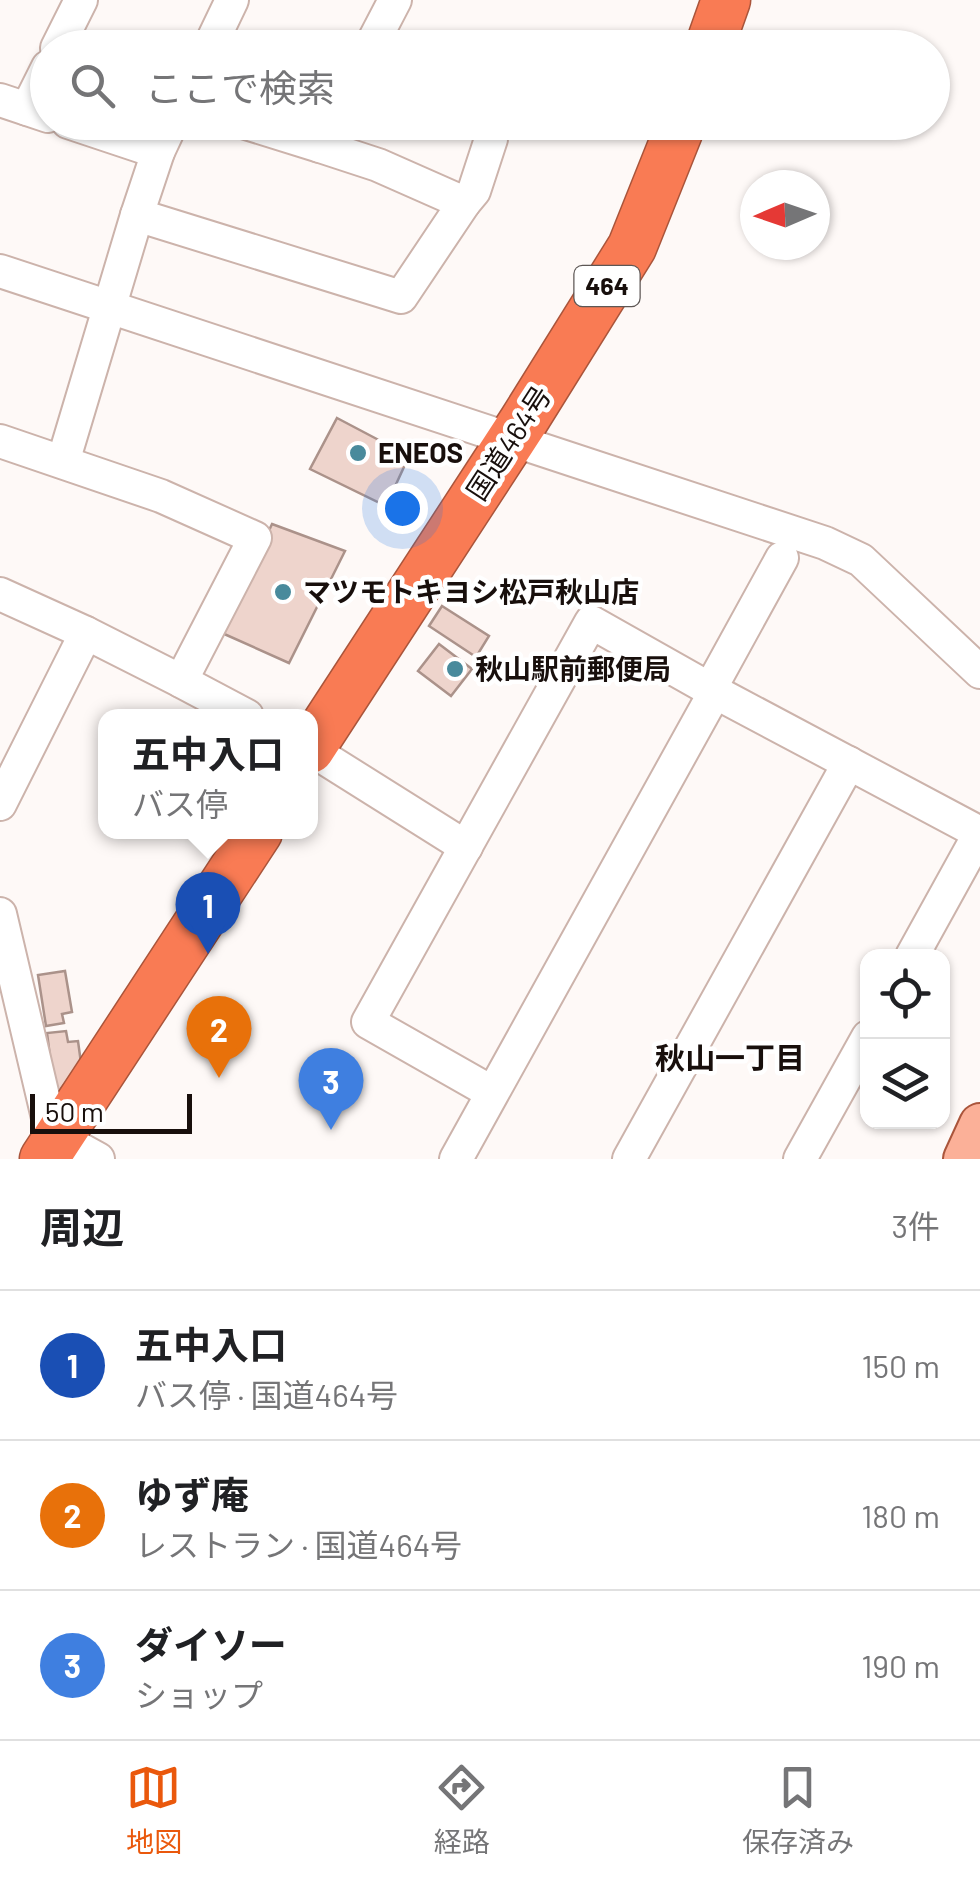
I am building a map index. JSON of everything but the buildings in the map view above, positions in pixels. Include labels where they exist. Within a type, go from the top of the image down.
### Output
[{"type":"highway","points":[[715,30],[726,0]]},
{"type":"highway","name":"国道464号","points":[[318,738],[632,247],[675,140]]},
{"type":"highway","points":[[62,1144],[254,839]]},
{"type":"main road","points":[[964,1159],[980,1124]]},
{"type":"street","points":[[66,30],[80,0]]},
{"type":"street","points":[[218,30],[232,0]]},
{"type":"street","points":[[379,30],[395,0]]},
{"type":"street","points":[[63,462],[164,140]]},
{"type":"street","points":[[336,140],[378,164],[464,203]]},
{"type":"street","points":[[138,215],[401,298],[474,191],[490,140]]},
{"type":"street","points":[[0,271],[826,542],[872,570],[980,672]]},
{"type":"street","points":[[0,441],[161,496],[255,538],[181,681]]},
{"type":"street","points":[[456,1159],[782,558]]},
{"type":"street","points":[[0,594],[234,709]]},
{"type":"street","points":[[491,1092],[368,1022],[591,622],[980,833],[916,949]]},
{"type":"street","points":[[0,804],[86,633]]},
{"type":"street","points":[[318,753],[466,846]]},
{"type":"street","points":[[629,1159],[849,763]]},
{"type":"street","points":[[0,914],[62,1144]]},
{"type":"street","points":[[800,1159],[867,1039]]},
{"type":"place","name":"ENEOS","points":[[358,453]]},
{"type":"place","name":"マツモトキヨシ松戸秋山店","points":[[283,592]]},
{"type":"place","name":"秋山駅前郵便局","points":[[455,669]]},
{"type":"place","name":"五中入口","points":[[208,954]]},
{"type":"place","name":"ゆず庵","points":[[219,1078]]},
{"type":"place","name":"ダイソー","points":[[331,1130]]},
{"type":"district","name":"秋山一丁目","points":[[730,1059]]}]
